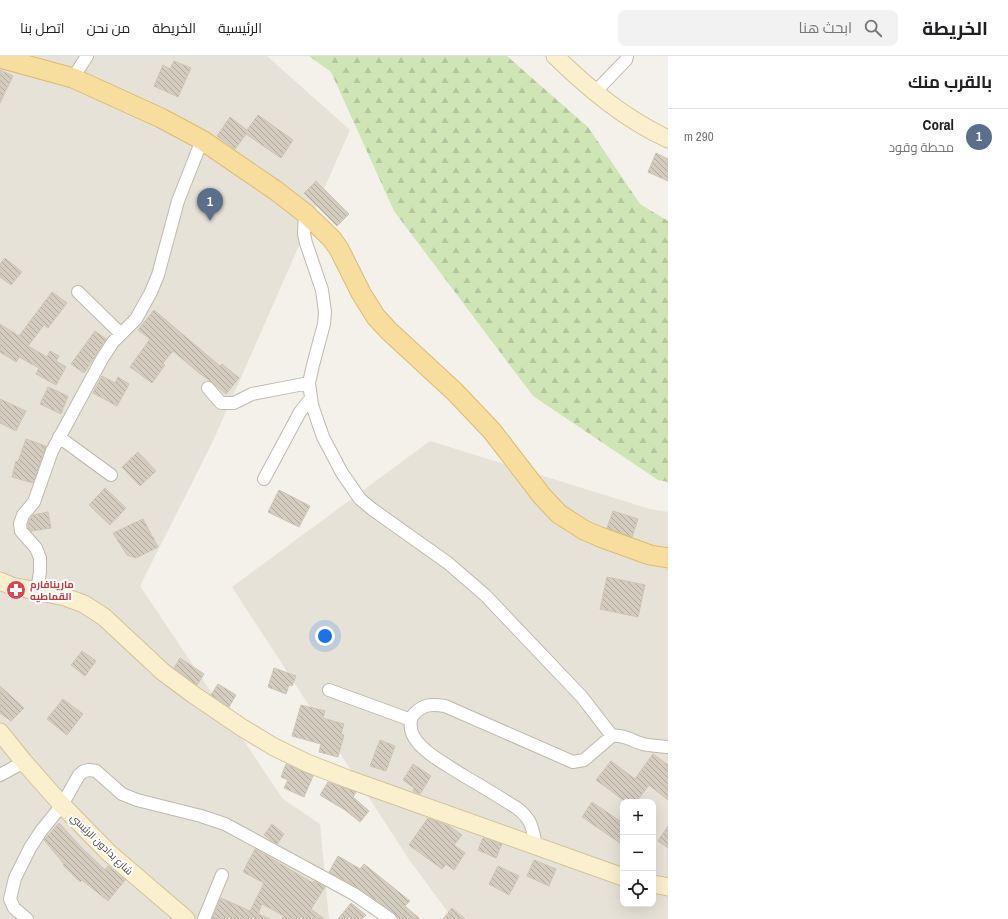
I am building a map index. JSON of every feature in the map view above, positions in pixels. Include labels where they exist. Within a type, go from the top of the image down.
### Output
[{"type":"main road","points":[[555,56],[594,93],[620,112],[668,140]]},
{"type":"main road","points":[[0,58],[73,78],[155,115],[202,140],[269,186],[305,213],[332,239],[376,317],[389,331],[455,392],[492,431],[538,491],[560,514],[584,530],[600,537],[650,555],[668,558]]},
{"type":"main road","points":[[0,581],[12,586],[65,597],[89,607],[104,618],[164,672],[194,695],[274,747],[348,779],[620,876]]},
{"type":"main road","name":"شارع بدادون الرئيسي","points":[[0,732],[62,805],[109,853],[186,919]]},
{"type":"main road","points":[[656,885],[668,887]]},
{"type":"street","points":[[73,78],[87,56]]},
{"type":"street","points":[[594,93],[626,60],[627,56]]},
{"type":"street","points":[[37,590],[40,572],[40,558],[36,548],[21,531],[20,524],[23,515],[34,502],[52,451],[102,359],[113,342],[136,319],[151,292],[158,275],[178,201],[202,140]]},
{"type":"street","points":[[305,213],[305,239],[322,290],[325,312],[324,324],[309,383],[311,398],[317,422],[323,437],[342,473],[360,499],[448,563],[520,630],[582,697],[612,736]]},
{"type":"street","points":[[78,292],[121,334]]},
{"type":"street","points":[[208,388],[221,403],[234,403],[252,394],[309,383]]},
{"type":"street","points":[[264,479],[300,412],[311,398]]},
{"type":"street","points":[[60,437],[111,475]]},
{"type":"street","points":[[329,690],[411,720]]},
{"type":"street","points":[[536,845],[530,821],[526,816],[516,808],[442,762],[423,748],[413,736],[410,724],[412,715],[422,707],[432,704],[445,706],[573,762],[584,760],[612,736],[622,736],[642,744],[668,747]]},
{"type":"street","points":[[0,775],[24,762]]},
{"type":"street","points":[[27,919],[14,908],[10,899],[15,878],[30,848],[41,831],[62,805],[79,775],[84,771],[90,770],[96,771],[122,794],[137,800],[225,824],[354,894],[390,919]]},
{"type":"street","points":[[204,919],[222,875]]},
{"type":"shaded area","points":[[0,56],[267,56],[350,130],[213,441],[140,586],[283,799],[320,824],[329,919],[0,919]]},
{"type":"shaded area","points":[[430,441],[650,509],[668,512],[668,919],[453,919],[410,861],[232,587]]},
{"type":"green space","points":[[309,56],[507,56],[588,127],[640,204],[668,221],[668,482],[658,480],[533,396],[394,211],[331,72]]},
{"type":"building","points":[[174,61],[191,68],[178,97],[154,86],[163,65],[170,69]]},
{"type":"building","points":[[0,70],[13,76],[0,103]]},
{"type":"building","points":[[258,115],[293,140],[281,158],[246,134],[235,149],[217,136],[230,117],[247,130]]},
{"type":"building","points":[[656,153],[668,159],[668,181],[648,172]]},
{"type":"building","points":[[316,181],[349,214],[337,226],[304,193]]},
{"type":"building","points":[[5,258],[22,272],[11,285],[0,277],[0,264]]},
{"type":"building","points":[[52,292],[67,303],[48,328],[44,325],[28,346],[47,357],[50,351],[59,356],[56,361],[66,367],[56,385],[36,374],[39,368],[19,357],[16,362],[0,352],[0,324],[19,336]]},
{"type":"building","points":[[154,310],[220,366],[222,364],[239,378],[226,394],[173,351],[163,363],[165,365],[152,383],[130,367],[150,339],[138,330]]},
{"type":"building","points":[[95,331],[106,339],[84,373],[71,364]]},
{"type":"building","points":[[102,376],[115,383],[118,377],[129,384],[117,406],[93,393]]},
{"type":"building","points":[[48,387],[68,396],[61,414],[40,404]]},
{"type":"building","points":[[0,399],[26,411],[16,431],[0,423]]},
{"type":"building","points":[[26,439],[46,446],[33,483],[12,477],[16,461],[18,462]]},
{"type":"building","points":[[138,452],[156,471],[140,486],[122,467]]},
{"type":"building","points":[[105,488],[126,508],[110,525],[89,505]]},
{"type":"building","points":[[279,490],[310,506],[299,527],[268,512]]},
{"type":"building","points":[[613,511],[638,519],[632,537],[607,528]]},
{"type":"building","points":[[48,512],[51,528],[31,531],[28,528],[30,519],[33,515]]},
{"type":"building","points":[[143,519],[158,547],[136,558],[127,555],[113,533]]},
{"type":"building","points":[[607,577],[645,585],[638,617],[600,609]]},
{"type":"building","points":[[82,651],[96,661],[85,676],[71,665]]},
{"type":"building","points":[[180,658],[204,674],[197,685],[174,668]]},
{"type":"building","points":[[274,668],[296,676],[292,686],[289,685],[286,694],[268,687]]},
{"type":"building","points":[[218,684],[236,695],[229,707],[211,695]]},
{"type":"building","points":[[0,686],[24,708],[11,721],[0,713]]},
{"type":"building","points":[[63,699],[83,714],[67,735],[47,719]]},
{"type":"building","points":[[301,705],[325,711],[323,718],[344,724],[341,734],[344,735],[338,757],[319,752],[321,744],[292,736]]},
{"type":"building","points":[[380,740],[395,746],[386,771],[370,766]]},
{"type":"building","points":[[653,754],[668,765],[668,800],[649,785],[638,799],[622,799],[596,780],[611,761],[635,779]]},
{"type":"building","points":[[286,764],[313,776],[304,797],[284,788],[288,780],[281,777]]},
{"type":"building","points":[[413,764],[431,776],[420,794],[413,791],[414,788],[403,780]]},
{"type":"building","points":[[328,782],[356,792],[353,797],[369,811],[360,822],[345,810],[320,795]]},
{"type":"building","points":[[592,802],[620,821],[620,843],[582,817]]},
{"type":"building","points":[[428,818],[449,826],[462,835],[454,845],[465,853],[454,870],[446,864],[442,869],[409,845]]},
{"type":"building","points":[[59,823],[105,870],[108,866],[125,880],[108,901],[82,880],[80,882],[63,865],[64,864],[44,840]]},
{"type":"building","points":[[272,824],[284,834],[277,844],[264,835]]},
{"type":"building","points":[[668,826],[668,848],[658,841]]},
{"type":"building","points":[[483,838],[502,844],[496,858],[478,850]]},
{"type":"building","points":[[255,849],[313,883],[314,881],[325,887],[311,909],[324,919],[282,919],[284,916],[262,904],[258,914],[270,919],[212,919],[221,898],[250,911],[264,883],[243,872]]},
{"type":"building","points":[[338,856],[360,869],[364,864],[410,901],[405,906],[420,919],[397,919],[394,913],[358,888],[329,872]]},
{"type":"building","points":[[534,860],[556,869],[549,886],[527,876]]},
{"type":"building","points":[[498,866],[519,876],[509,895],[489,884]]},
{"type":"building","points":[[351,903],[366,915],[362,919],[338,919]]},
{"type":"building","points":[[452,908],[465,919],[443,919]]},
{"type":"place","name":"Coral","points":[[210,221]]},
{"type":"place","name":"مارينافارم القماطيه","points":[[16,590]]}]
